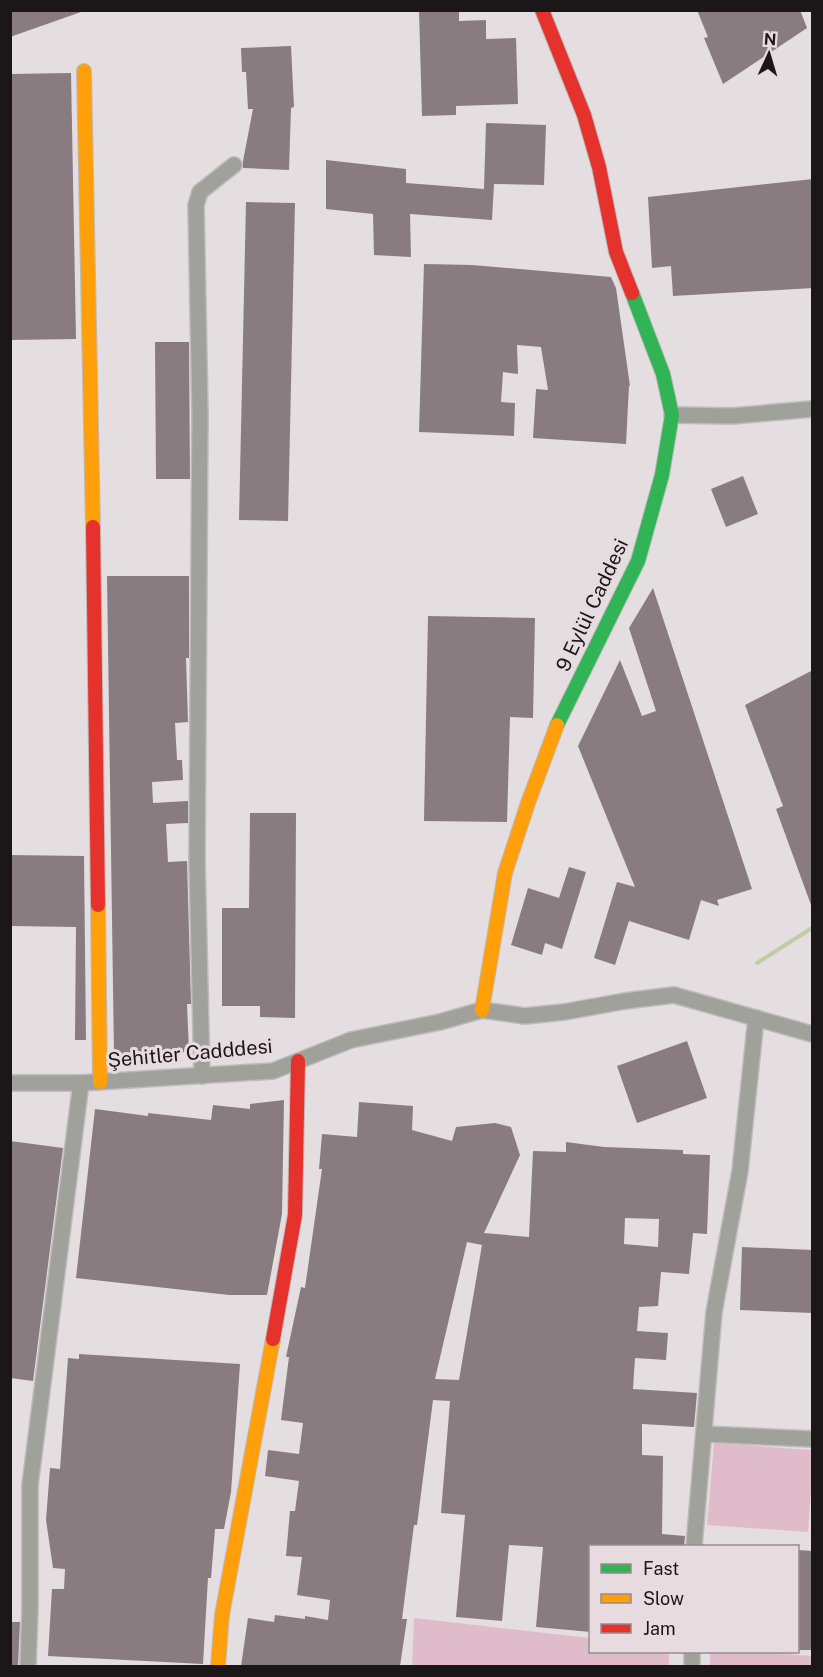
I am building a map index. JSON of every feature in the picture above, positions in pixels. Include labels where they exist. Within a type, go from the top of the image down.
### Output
[{"type":"street","name":"9 Eylül Caddesi","points":[[482,1010],[505,873],[560,718],[638,561],[662,475],[672,415],[663,374],[616,252],[599,167],[584,115],[542,10]]},
{"type":"street","points":[[84,71],[95,678],[99,1082]]},
{"type":"street","points":[[202,1076],[197,860],[200,414],[196,205],[200,192],[234,165]]},
{"type":"street","points":[[672,415],[732,416],[813,409]]},
{"type":"street","name":"Şehitler Cadddesi","points":[[10,1083],[81,1083],[273,1071],[351,1040],[440,1022],[482,1010],[525,1016],[674,995],[813,1034]]},
{"type":"street","points":[[694,1545],[714,1312],[740,1171],[756,1018]]},
{"type":"street","points":[[219,1666],[222,1615],[295,1215],[298,1061]]},
{"type":"street","points":[[28,1666],[30,1485],[81,1083]]},
{"type":"street","points":[[704,1434],[813,1439]]},
{"type":"shaded area","points":[[714,1443],[812,1450],[808,1532],[707,1525]]},
{"type":"shaded area","points":[[414,1618],[589,1638],[589,1653],[669,1653],[669,1666],[412,1666]]},
{"type":"shaded area","points":[[710,1653],[772,1653],[812,1656],[812,1666],[710,1666]]},
{"type":"building","points":[[10,10],[80,10],[81,12],[10,37]]},
{"type":"building","points":[[459,10],[459,21],[486,20],[486,39],[516,38],[518,104],[456,106],[456,115],[422,116],[419,11]]},
{"type":"building","points":[[697,10],[800,10],[807,28],[723,84],[704,38],[708,37]]},
{"type":"building","points":[[291,46],[294,107],[291,108],[289,170],[243,168],[253,109],[248,109],[246,72],[242,72],[241,48]]},
{"type":"building","points":[[71,73],[76,339],[10,340],[10,74]]},
{"type":"building","points":[[486,123],[546,125],[544,185],[494,184],[492,220],[410,214],[411,257],[374,255],[373,214],[326,209],[326,160],[406,169],[406,183],[484,189]]},
{"type":"building","points":[[813,179],[813,288],[673,296],[671,266],[652,268],[648,197]]},
{"type":"building","points":[[246,202],[295,203],[288,521],[239,520]]},
{"type":"building","points":[[424,264],[472,265],[611,277],[616,288],[630,386],[626,444],[533,438],[536,389],[548,390],[541,347],[517,345],[518,374],[503,372],[501,402],[515,403],[514,436],[419,432]]},
{"type":"building","points":[[155,342],[189,342],[190,479],[156,479]]},
{"type":"building","points":[[743,476],[758,514],[726,527],[711,489]]},
{"type":"building","points":[[107,576],[189,576],[189,658],[186,658],[188,722],[175,723],[177,760],[182,760],[183,780],[152,782],[153,803],[188,801],[188,823],[166,824],[168,862],[187,861],[191,1004],[187,1004],[189,1052],[114,1056]]},
{"type":"building","points":[[653,588],[752,889],[717,900],[719,906],[701,900],[689,940],[629,921],[615,965],[594,958],[617,882],[635,887],[578,746],[620,660],[642,716],[656,711],[629,628]]},
{"type":"building","points":[[428,616],[535,618],[533,718],[510,717],[507,822],[424,821]]},
{"type":"building","points":[[813,670],[813,905],[811,905],[776,809],[783,806],[745,705]]},
{"type":"building","points":[[250,813],[296,813],[295,1018],[260,1017],[260,1006],[222,1006],[222,908],[249,908]]},
{"type":"building","points":[[10,855],[84,856],[86,1040],[75,1040],[76,927],[10,926]]},
{"type":"building","points":[[569,867],[586,872],[562,949],[545,943],[542,955],[511,945],[528,888],[559,898]]},
{"type":"building","points":[[687,1041],[707,1098],[637,1123],[617,1066]]},
{"type":"building","points":[[284,1100],[282,1214],[267,1295],[229,1295],[76,1278],[95,1109],[148,1116],[148,1113],[211,1120],[213,1105],[250,1109],[250,1104]]},
{"type":"building","points":[[359,1102],[413,1106],[412,1130],[452,1141],[456,1127],[495,1123],[511,1127],[520,1155],[484,1233],[529,1237],[533,1151],[566,1152],[566,1142],[604,1147],[683,1150],[683,1154],[710,1155],[707,1234],[693,1233],[689,1274],[661,1272],[658,1306],[639,1307],[637,1331],[668,1333],[666,1360],[635,1358],[633,1389],[697,1393],[694,1427],[642,1424],[642,1455],[663,1456],[662,1534],[685,1536],[684,1545],[589,1545],[589,1632],[536,1627],[543,1547],[509,1545],[502,1621],[456,1617],[465,1515],[441,1513],[450,1401],[433,1400],[402,1619],[407,1619],[400,1666],[241,1666],[248,1618],[274,1622],[275,1615],[305,1619],[305,1616],[328,1620],[330,1600],[297,1595],[302,1557],[286,1556],[290,1511],[295,1511],[299,1481],[265,1476],[268,1450],[299,1454],[303,1423],[281,1420],[289,1357],[286,1357],[301,1287],[305,1288],[322,1169],[319,1169],[322,1134],[357,1137]],"holes":[[[625,1218],[659,1219],[658,1247],[624,1244]],[[467,1242],[482,1245],[459,1380],[435,1379]]]},
{"type":"building","points":[[10,1141],[63,1148],[33,1381],[10,1378]]},
{"type":"building","points":[[742,1247],[813,1250],[813,1313],[740,1310]]},
{"type":"building","points":[[79,1354],[240,1364],[231,1492],[224,1529],[215,1529],[211,1578],[208,1578],[203,1664],[48,1656],[52,1589],[64,1589],[65,1569],[53,1568],[46,1520],[50,1468],[60,1469],[68,1358],[79,1359]]},
{"type":"building","points":[[799,1550],[813,1551],[813,1650],[799,1650]]},
{"type":"building","points":[[10,1622],[20,1622],[18,1666],[10,1666]]},
{"type":"waterway","points":[[757,963],[812,928]]},
{"type":"traffic: fast","points":[[557,725],[638,561],[662,475],[672,415],[663,374],[632,293]]},
{"type":"traffic: slow","points":[[84,71],[93,527]]},
{"type":"traffic: slow","points":[[482,1010],[505,873],[557,725]]},
{"type":"traffic: slow","points":[[98,905],[100,1082]]},
{"type":"traffic: slow","points":[[218,1666],[222,1615],[273,1339]]},
{"type":"traffic: jam","points":[[542,10],[584,115],[599,167],[616,252],[632,293]]},
{"type":"traffic: jam","points":[[93,527],[98,905]]},
{"type":"traffic: jam","points":[[273,1339],[295,1215],[298,1061]]}]
